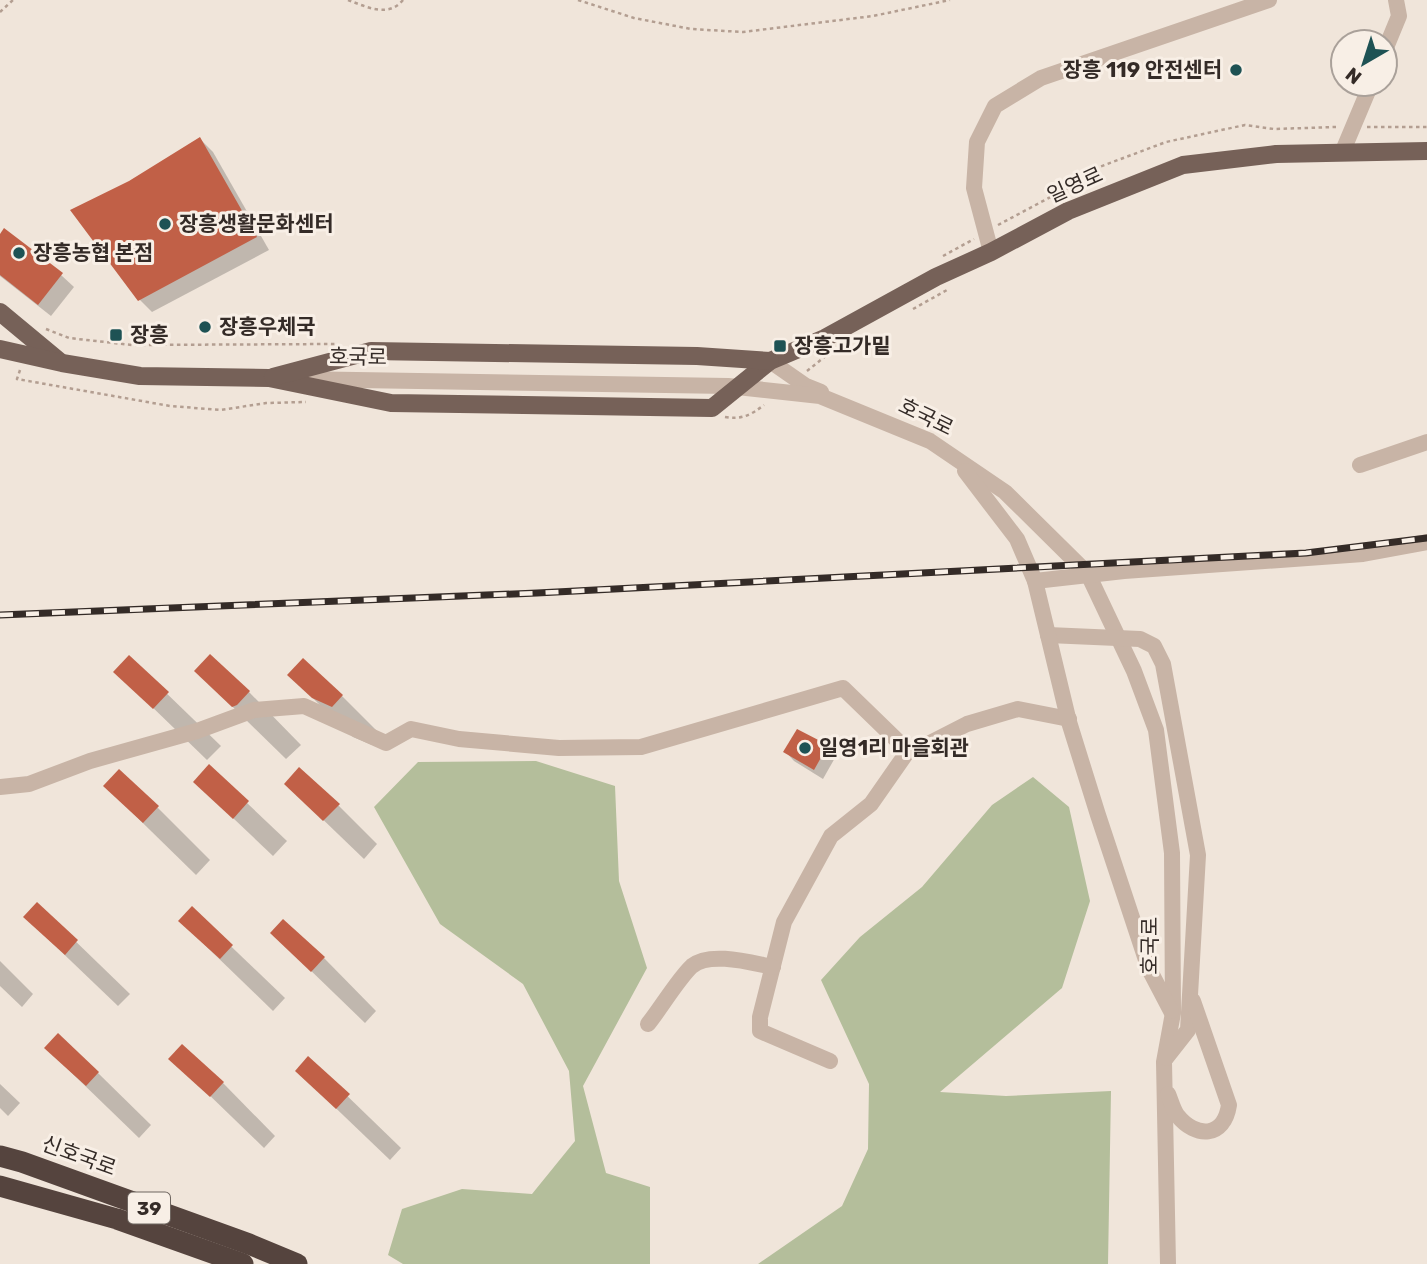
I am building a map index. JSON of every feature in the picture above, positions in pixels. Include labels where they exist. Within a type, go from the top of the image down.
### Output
[{"type":"highway","name":"신호국로","points":[[0,1156],[297,1264]]},
{"type":"highway","name":"39","points":[[0,1186],[117,1219],[243,1264]]},
{"type":"main road","name":"일영로","points":[[770,361],[825,338],[936,277],[991,252],[1068,211],[1183,165],[1276,154],[1427,151]]},
{"type":"main road","points":[[0,312],[62,363]]},
{"type":"main road","name":"호국로","points":[[0,349],[140,376],[268,378]]},
{"type":"main road","points":[[268,378],[371,351],[697,356],[770,361]]},
{"type":"main road","points":[[268,378],[391,403],[712,408],[770,361]]},
{"type":"street","points":[[991,252],[974,188],[977,142],[995,106],[1041,78],[1269,0]]},
{"type":"street","points":[[1394,28],[1399,16],[1396,0]]},
{"type":"street","points":[[1342,153],[1365,98]]},
{"type":"street","points":[[770,361],[806,386],[855,405],[957,461],[1017,539],[1035,581],[1069,719],[1149,970],[1172,1013]]},
{"type":"street","name":"호국로","points":[[268,378],[728,386],[820,396],[930,441],[1004,492],[1088,574],[1134,671],[1156,730],[1172,853],[1172,1013],[1164,1062],[1168,1264]]},
{"type":"street","points":[[1360,465],[1427,442]]},
{"type":"street","points":[[1035,581],[1124,571],[1363,554],[1427,542]]},
{"type":"street","points":[[1048,635],[1140,639],[1154,646],[1163,664],[1198,855],[1188,1030],[1164,1062]]},
{"type":"street","points":[[0,787],[29,784],[90,761],[197,731],[254,710],[304,706],[386,743],[411,729],[459,739],[559,748],[641,747],[843,688],[908,751]]},
{"type":"street","points":[[831,1061],[760,1031],[760,1017],[784,922],[831,836],[870,804],[908,751],[925,746],[967,724],[1018,709],[1069,719]]},
{"type":"street","points":[[649,1024],[693,965],[710,959],[735,960],[773,967]]},
{"type":"street","points":[[1164,1085],[1176,1113],[1191,1129],[1204,1133],[1211,1131],[1219,1128],[1227,1118],[1229,1105],[1190,992]]},
{"type":"path","points":[[0,12],[13,0]]},
{"type":"path","points":[[348,0],[384,11],[393,9],[403,0]]},
{"type":"path","points":[[578,0],[634,18],[691,29],[743,32],[873,16],[950,0]]},
{"type":"path","points":[[938,258],[1075,184],[1094,169],[1166,142],[1245,125],[1274,129],[1427,127]]},
{"type":"path","points":[[907,312],[952,288]]},
{"type":"path","points":[[44,328],[69,338],[132,345],[341,344]]},
{"type":"path","points":[[797,379],[832,352]]},
{"type":"path","points":[[18,379],[183,407],[221,410],[265,403],[314,402]]},
{"type":"path","points":[[724,417],[736,419],[752,415],[770,400]]},
{"type":"green space","points":[[536,761],[615,786],[619,881],[647,968],[583,1086],[606,1173],[650,1187],[650,1264],[403,1264],[388,1255],[402,1209],[462,1189],[532,1194],[575,1141],[569,1071],[523,984],[440,924],[374,807],[418,762]]},
{"type":"green space","points":[[1033,777],[1069,807],[1090,901],[1062,988],[940,1092],[1006,1096],[1111,1091],[1108,1264],[758,1264],[842,1206],[868,1149],[869,1084],[821,980],[860,937],[922,887],[992,805]]},
{"type":"building","name":"장흥생활문화센터","points":[[200,137],[257,237],[138,301],[70,210],[129,181]]},
{"type":"building","name":"장흥농협 본점","points":[[4,228],[63,273],[38,305],[0,275],[0,234]]},
{"type":"building","points":[[210,654],[250,691],[237,705],[232,707],[194,671]]},
{"type":"building","points":[[129,655],[169,692],[153,709],[113,672]]},
{"type":"building","points":[[303,658],[343,695],[332,707],[312,698],[287,675]]},
{"type":"building","name":"일영1리 마을회관","points":[[797,729],[828,745],[814,770],[783,752]]},
{"type":"building","points":[[209,764],[249,801],[233,819],[193,782]]},
{"type":"building","points":[[299,767],[340,804],[323,821],[284,784]]},
{"type":"building","points":[[119,769],[159,806],[143,823],[103,786]]},
{"type":"building","points":[[37,902],[78,940],[65,955],[23,917]]},
{"type":"building","points":[[192,906],[233,945],[220,959],[178,921]]},
{"type":"building","points":[[283,919],[325,957],[311,972],[270,933]]},
{"type":"building","points":[[58,1033],[99,1072],[86,1086],[44,1048]]},
{"type":"building","points":[[182,1044],[224,1082],[210,1097],[168,1059]]},
{"type":"building","points":[[308,1056],[350,1094],[336,1109],[295,1071]]},
{"type":"railway","points":[[0,615],[537,593],[1306,553],[1427,538]]},
{"type":"place","name":"장흥 119 안전센터","points":[[1236,70]]},
{"type":"place","name":"장흥생활문화센터","points":[[165,224]]},
{"type":"place","name":"장흥농협 본점","points":[[19,253]]},
{"type":"place","name":"장흥우체국","points":[[205,327]]},
{"type":"place","name":"장흥","points":[[116,335]]},
{"type":"place","name":"장흥고가밑","points":[[780,346]]},
{"type":"place","name":"일영1리 마을회관","points":[[805,748]]}]
